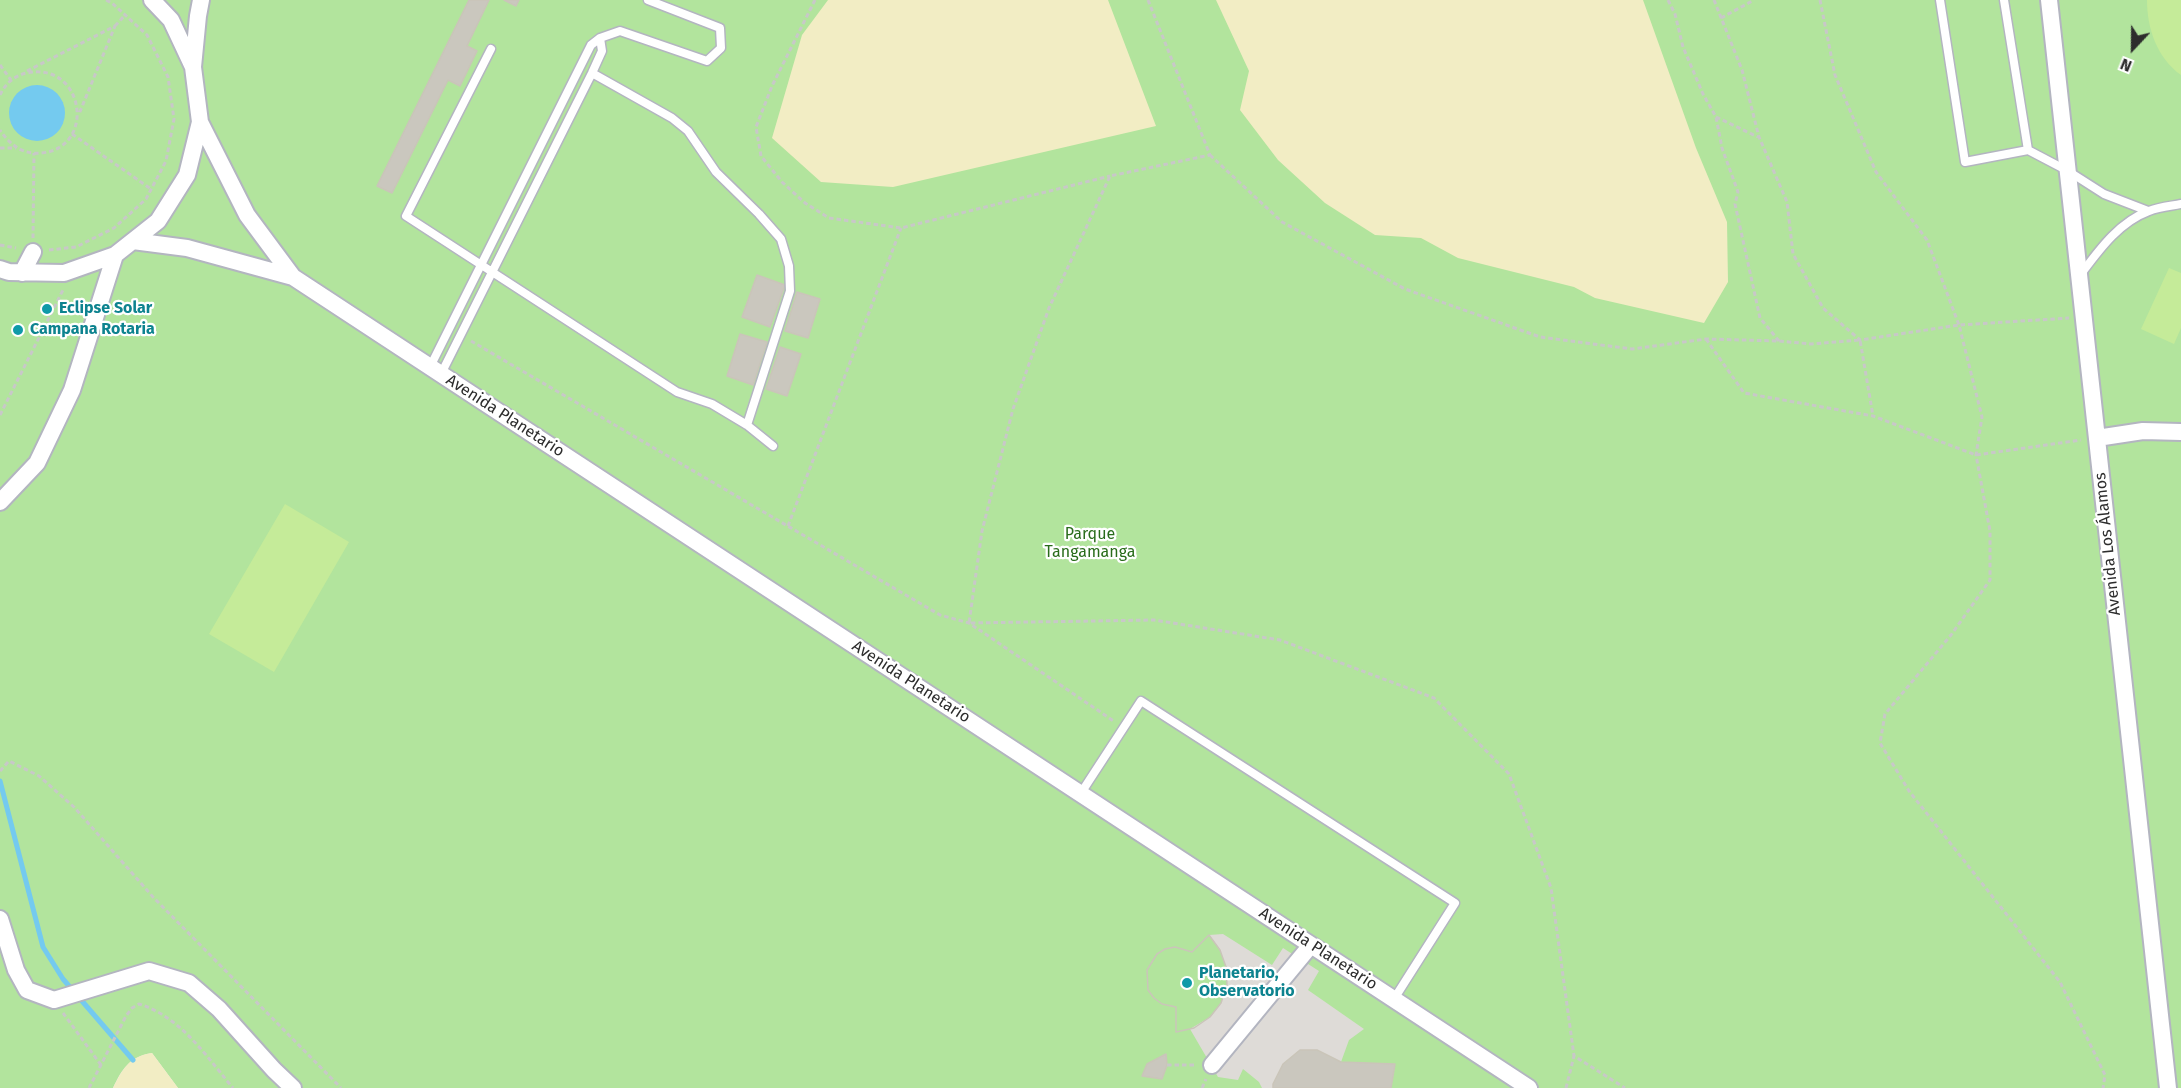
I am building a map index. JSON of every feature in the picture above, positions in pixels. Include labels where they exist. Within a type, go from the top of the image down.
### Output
[{"type":"street","points":[[152,0],[171,20],[193,67]]},
{"type":"street","points":[[0,269],[22,273],[64,273],[115,255],[158,221],[187,175],[200,122],[193,67],[201,0]]},
{"type":"street","name":"Avenida Los Álamos","points":[[2049,0],[2168,1088]]},
{"type":"street","name":"Avenida Planetario","points":[[200,122],[247,215],[293,277]]},
{"type":"street","name":"Avenida Planetario","points":[[133,241],[186,248],[293,277],[1529,1088]]},
{"type":"street","points":[[22,273],[33,252]]},
{"type":"street","points":[[0,502],[37,463],[72,390],[115,255]]},
{"type":"street","points":[[2097,438],[2143,431],[2181,432]]},
{"type":"street","points":[[0,919],[16,970],[27,990],[69,997],[149,971],[189,983],[219,1009],[293,1088]]},
{"type":"street","points":[[1212,1065],[1311,945]]},
{"type":"lane","points":[[436,370],[481,265],[591,45],[600,38],[620,31],[707,61],[722,48],[720,28],[648,0]]},
{"type":"lane","points":[[1940,0],[1965,162],[2028,150],[2068,171],[2104,194],[2148,211]]},
{"type":"lane","points":[[2004,0],[2028,150]]},
{"type":"lane","points":[[436,370],[460,334],[592,73],[602,51],[600,38]]},
{"type":"lane","points":[[491,49],[406,216],[677,392],[712,404],[747,425],[773,446]]},
{"type":"lane","points":[[592,73],[672,118],[688,130],[716,172],[781,239],[789,266],[790,291],[747,425]]},
{"type":"lane","points":[[2079,277],[2096,253],[2117,231],[2148,211],[2181,204]]},
{"type":"lane","points":[[1081,794],[1141,701],[1455,903],[1394,999]]},
{"type":"path","points":[[0,245],[33,252],[76,246],[114,228],[146,199],[166,161],[174,119],[168,77],[147,35],[106,0]]},
{"type":"path","points":[[814,0],[772,86],[756,128],[761,156],[782,182],[805,203],[829,218],[901,228],[1110,176],[1210,155]]},
{"type":"path","points":[[1148,0],[1210,155],[1282,222],[1406,289],[1540,337],[1632,349],[1706,339],[1811,344],[1860,340],[1959,325],[2083,317]]},
{"type":"path","points":[[1668,0],[1675,14],[1683,47],[1703,94],[1716,117],[1722,148],[1738,192],[1735,204],[1760,318],[1779,341]]},
{"type":"path","points":[[1714,0],[1742,70],[1758,137],[1787,202],[1793,254],[1823,308],[1860,340],[1873,416]]},
{"type":"path","points":[[1721,18],[1754,0]]},
{"type":"path","points":[[1820,0],[1834,75],[1876,172],[1927,240],[1959,325],[1982,417],[1976,455],[1990,531],[1990,580],[1951,635],[1885,714],[1880,743],[1909,791],[2060,982],[2104,1075],[2103,1088]]},
{"type":"path","points":[[0,148],[17,148],[34,153],[56,149],[72,134],[115,26],[125,15]]},
{"type":"path","points":[[1,92],[12,80],[115,26]]},
{"type":"path","points":[[0,65],[12,80]]},
{"type":"path","points":[[23,74],[35,71],[59,78],[69,87],[75,97],[77,118]]},
{"type":"path","points":[[1716,117],[1758,137]]},
{"type":"path","points":[[0,130],[6,140],[17,148]]},
{"type":"path","points":[[72,134],[152,189]]},
{"type":"path","points":[[33,252],[34,153]]},
{"type":"path","points":[[969,623],[982,531],[1013,409],[1049,308],[1110,176]]},
{"type":"path","points":[[788,526],[901,228]]},
{"type":"path","points":[[0,415],[74,269]]},
{"type":"path","points":[[460,334],[940,615],[969,623],[1154,620],[1280,640],[1434,698],[1509,774],[1551,888],[1574,1056],[1566,1088]]},
{"type":"path","points":[[1706,339],[1744,393],[1873,416],[1976,455],[2097,438]]},
{"type":"path","points":[[969,623],[1124,728]]},
{"type":"path","points":[[0,771],[9,761],[39,776],[74,807],[153,897],[341,1088]]},
{"type":"path","points":[[69,997],[101,1065]]},
{"type":"path","points":[[89,1088],[126,1016],[132,1008],[139,1004],[154,1009],[168,1018],[190,1037],[233,1088]]},
{"type":"path","points":[[1574,1056],[1624,1088]]},
{"type":"green space","name":"Parque Tangamanga","points":[[0,0],[2181,0],[2181,1088],[178,1088],[152,1053],[137,1057],[127,1065],[113,1088],[0,1088]]},
{"type":"green space","points":[[2147,0],[2181,0],[2181,75],[2166,60],[2155,42],[2147,11]]},
{"type":"green space","points":[[2169,268],[2181,273],[2181,328],[2174,344],[2141,329]]},
{"type":"green space","points":[[285,504],[349,542],[274,672],[209,634]]},
{"type":"sand","points":[[828,0],[1108,0],[1156,126],[893,187],[821,182],[772,138],[802,35]]},
{"type":"sand","points":[[1216,0],[1643,0],[1696,148],[1727,222],[1728,282],[1704,323],[1595,298],[1574,287],[1458,258],[1421,238],[1375,235],[1325,203],[1278,160],[1240,110],[1249,71]]},
{"type":"sand","points":[[152,1053],[178,1088],[113,1088],[127,1065],[137,1057]]},
{"type":"shaded area","points":[[1223,934],[1272,965],[1283,948],[1319,971],[1308,990],[1364,1029],[1349,1040],[1341,1062],[1317,1050],[1300,1050],[1283,1064],[1273,1088],[1262,1088],[1259,1082],[1243,1069],[1238,1080],[1218,1077],[1190,1029],[1210,1017],[1221,1003],[1227,985],[1226,967],[1220,950],[1209,935]]},
{"type":"water","points":[[37,85],[52,90],[60,98],[65,113],[60,128],[52,136],[37,141],[22,136],[14,128],[9,113],[14,98],[22,90]]},
{"type":"building","points":[[469,0],[489,0],[467,46],[477,51],[460,86],[448,80],[392,193],[377,186]]},
{"type":"building","points":[[504,0],[519,0],[516,6]]},
{"type":"building","points":[[757,275],[785,285],[770,327],[742,317]]},
{"type":"building","points":[[797,292],[820,299],[808,338],[785,331]]},
{"type":"building","points":[[740,334],[767,342],[753,385],[727,376]]},
{"type":"building","points":[[780,347],[801,354],[787,396],[766,389]]},
{"type":"building","name":"Planetario, Observatorio","points":[[1209,935],[1220,950],[1226,967],[1227,985],[1221,1003],[1210,1017],[1194,1028],[1176,1032],[1176,1007],[1162,1004],[1154,998],[1148,990],[1147,970],[1157,954],[1165,949],[1175,947],[1192,952]]},
{"type":"building","name":"Planetario, Observatorio","points":[[1209,935],[1220,950],[1226,967],[1227,985],[1221,1003],[1210,1017],[1194,1028],[1176,1032],[1176,1007],[1162,1004],[1154,998],[1148,990],[1147,970],[1157,954],[1165,949],[1175,947],[1192,952]]},
{"type":"building","points":[[1300,1050],[1317,1050],[1341,1062],[1395,1064],[1391,1088],[1273,1088],[1283,1064]]},
{"type":"building","points":[[1166,1054],[1167,1065],[1162,1079],[1142,1076],[1147,1064]]},
{"type":"waterway","points":[[0,781],[43,947],[63,979],[133,1060]]},
{"type":"place","name":"Eclipse Solar","points":[[47,309]]},
{"type":"place","name":"Campana Rotaria","points":[[18,330]]},
{"type":"place","name":"Planetario, Observatorio","points":[[1187,983]]}]
